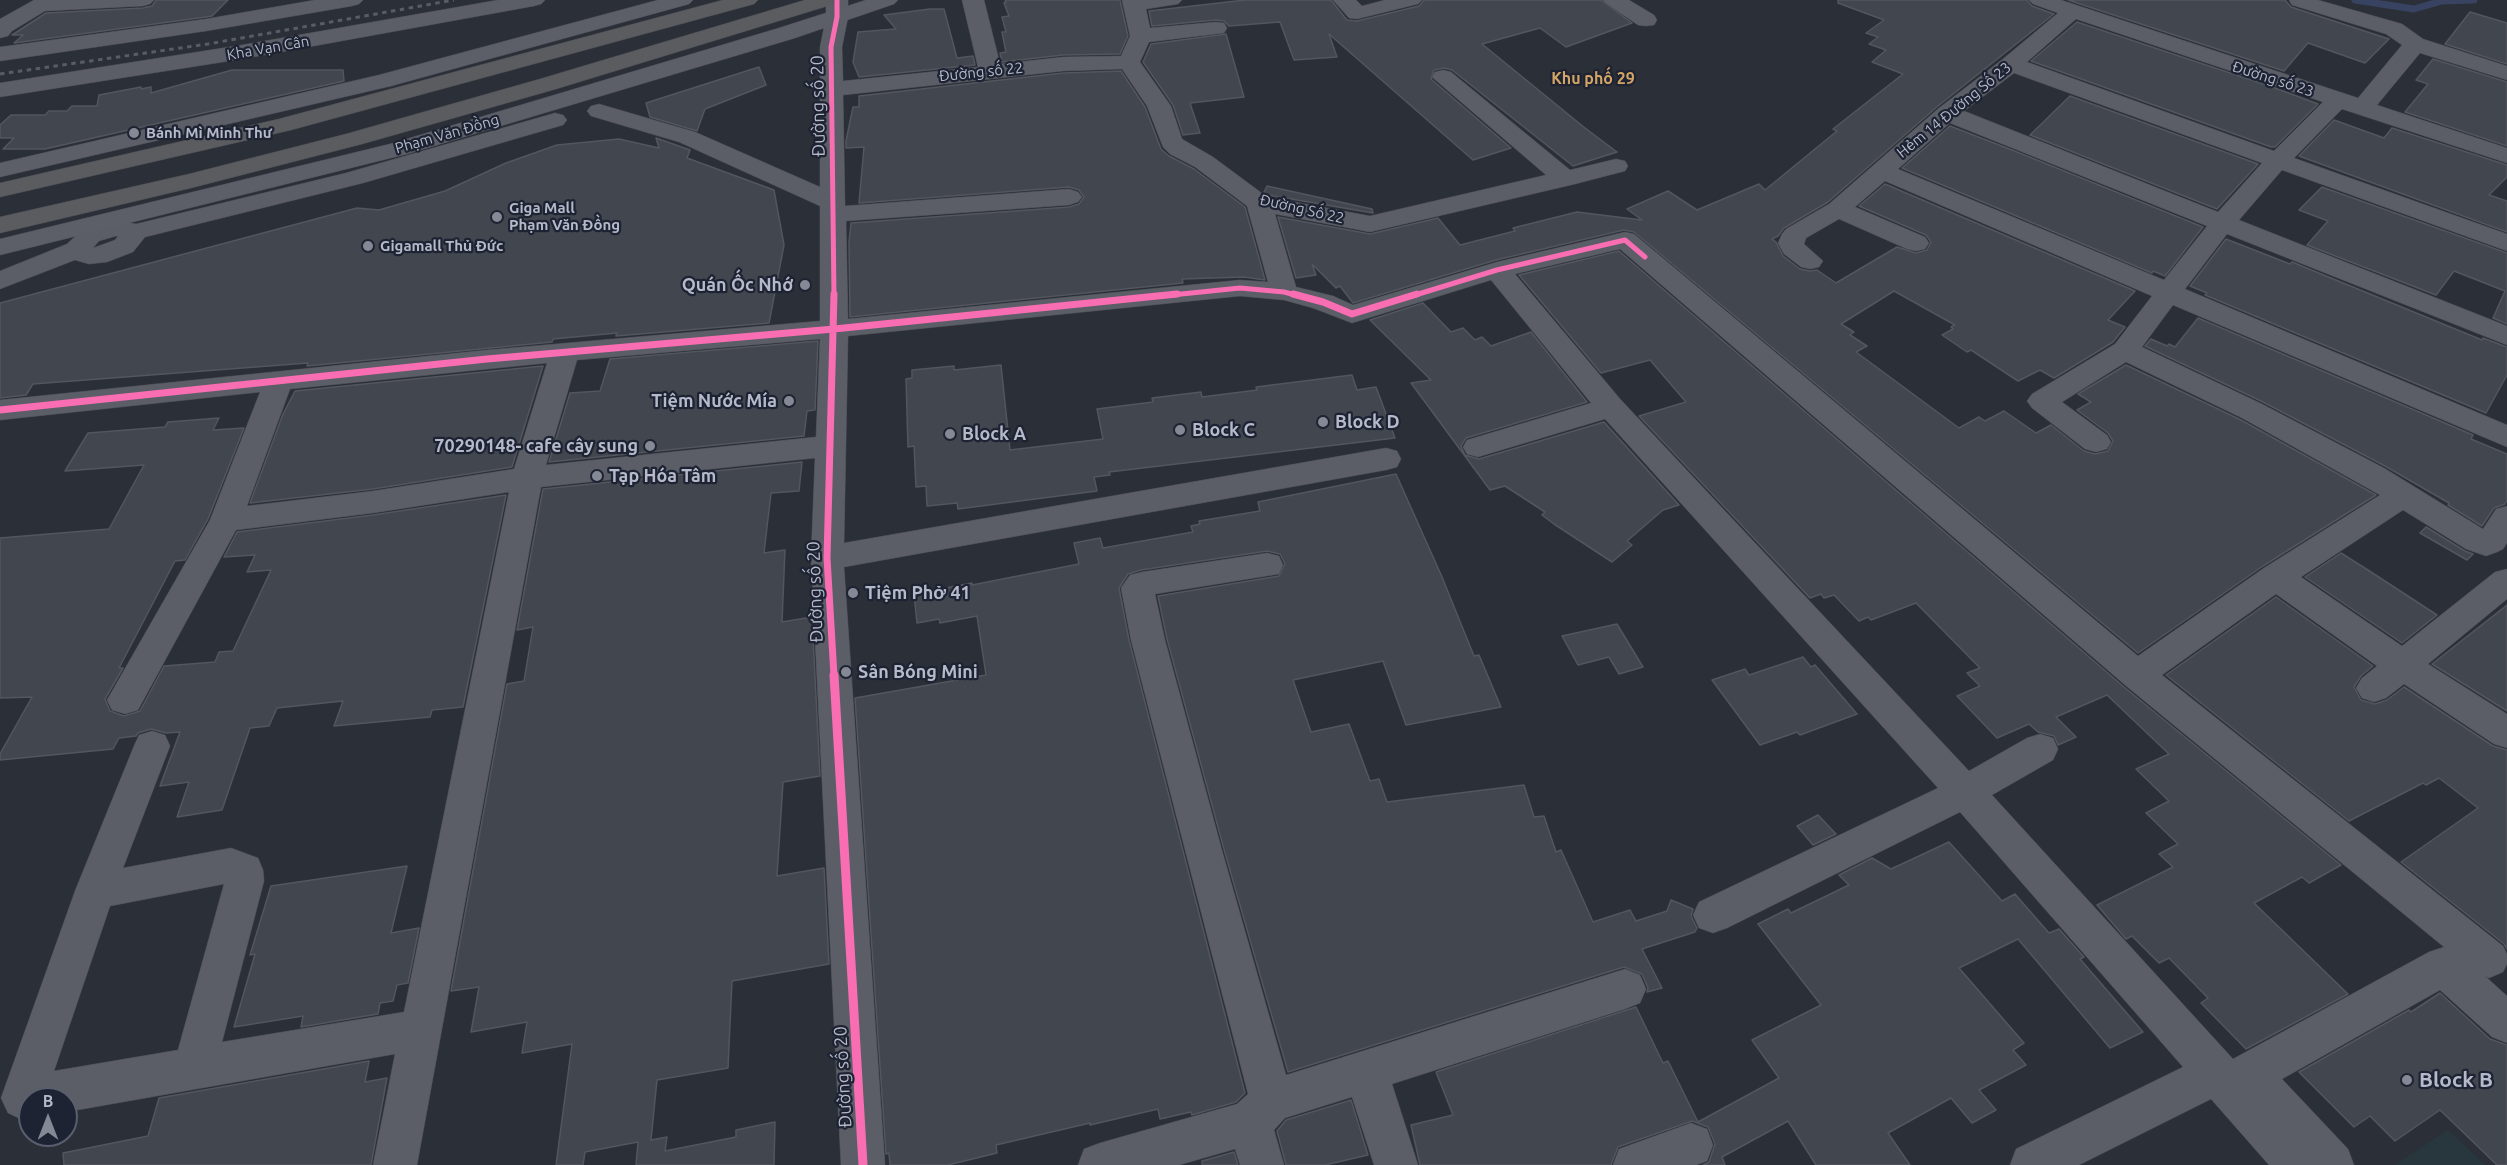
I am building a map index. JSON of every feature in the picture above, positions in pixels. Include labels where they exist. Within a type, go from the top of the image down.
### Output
[{"type":"highway","points":[[0,190],[283,125],[747,0]]},
{"type":"highway","name":"Phạm Văn Đồng","points":[[0,225],[203,178],[570,111]]},
{"type":"main road","points":[[0,170],[383,81],[682,0]]},
{"type":"main road","name":"Phạm Văn Đồng","points":[[0,246],[106,226],[398,149],[570,111],[833,6],[887,0]]},
{"type":"street","points":[[1,28],[46,2],[143,0]]},
{"type":"street","name":"Kha Vạn Cân","points":[[0,54],[251,9],[352,0]]},
{"type":"street","name":"Kha Vạn Cân","points":[[0,90],[242,52],[534,0]]},
{"type":"street","points":[[973,0],[990,71]]},
{"type":"street","points":[[1130,62],[1141,36],[1134,2],[1171,0]]},
{"type":"street","points":[[1344,0],[1357,13],[1411,0]]},
{"type":"street","points":[[1614,0],[1646,20]]},
{"type":"street","name":"Đường số 23","points":[[2040,0],[2507,156]]},
{"type":"street","points":[[2299,1],[2394,29],[2415,44],[2507,73]]},
{"type":"street","name":"Đường số 20","points":[[833,6],[831,47],[834,329],[827,558],[863,1165]]},
{"type":"street","name":"Hẻm 14 Đường Số 23","points":[[1810,261],[1793,248],[1791,243],[1795,234],[1838,209],[1947,113],[2011,64],[2072,12]]},
{"type":"street","points":[[1141,36],[1216,28]]},
{"type":"street","points":[[2096,442],[2042,400],[2126,350],[2221,224],[2277,161],[2350,104],[2415,44]]},
{"type":"street","name":"Đường số 22","points":[[833,89],[1063,64],[1130,62]]},
{"type":"street","name":"Đường Số 22","points":[[1130,62],[1159,106],[1171,142],[1179,149],[1204,162],[1259,202],[1370,224],[1616,166]]},
{"type":"street","points":[[2011,64],[2507,243]]},
{"type":"street","points":[[1443,77],[1566,179]]},
{"type":"street","points":[[0,281],[78,249],[90,236],[106,226],[121,228],[131,233],[354,178],[570,111],[687,137],[834,209],[1070,197]]},
{"type":"street","points":[[1947,113],[2507,336]]},
{"type":"street","points":[[1881,170],[2507,437]]},
{"type":"street","points":[[1259,202],[1284,292]]},
{"type":"street","points":[[1838,209],[1916,243]]},
{"type":"street","points":[[78,249],[83,255],[107,254],[130,242],[131,233]]},
{"type":"street","points":[[0,410],[565,352],[834,329],[1240,288],[1284,292],[1323,302],[1352,314],[1497,270],[1625,240],[2137,675],[2489,959]]},
{"type":"street","points":[[1497,270],[1611,407],[1965,792],[2233,1073],[2332,1165]]},
{"type":"street","points":[[2126,350],[2252,411],[2373,476],[2401,496],[2477,541],[2498,538]]},
{"type":"street","points":[[395,1165],[527,478],[565,352]]},
{"type":"street","points":[[125,700],[226,520],[279,381]]},
{"type":"street","points":[[1478,447],[1611,407]]},
{"type":"street","points":[[226,520],[372,502],[527,478],[830,446]]},
{"type":"street","points":[[827,558],[1386,459]]},
{"type":"street","points":[[2137,675],[2276,577],[2401,496]]},
{"type":"street","points":[[1262,1165],[1261,1112],[1204,854],[1148,640],[1138,588],[1142,584],[1267,565]]},
{"type":"street","points":[[2276,577],[2507,733]]},
{"type":"street","points":[[2374,688],[2507,581]]},
{"type":"street","points":[[12,1100],[152,746]]},
{"type":"street","points":[[1713,915],[1965,792],[2040,749]]},
{"type":"street","points":[[95,891],[231,865],[244,870],[244,881],[194,1068]]},
{"type":"street","points":[[2032,1165],[2233,1073],[2443,966],[2507,1023]]},
{"type":"street","points":[[1100,1165],[1261,1112],[1366,1071],[1625,989]]},
{"type":"street","points":[[12,1100],[421,1029]]},
{"type":"street","points":[[1366,1071],[1396,1165]]},
{"type":"street","points":[[2233,1073],[2299,1165]]},
{"type":"street","points":[[1635,1165],[1691,1144]]},
{"type":"shaded area","points":[[2448,1130],[2485,1165],[2395,1165]]},
{"type":"building","points":[[156,0],[228,0],[212,16],[14,43],[23,35],[12,35],[46,13],[143,8],[152,6]]},
{"type":"building","points":[[1005,0],[1120,0],[1128,36],[1120,54],[1063,55],[1002,62],[1000,53],[1006,52],[1002,32],[1006,32],[1002,17],[1009,16]]},
{"type":"building","points":[[1245,0],[1331,0],[1347,20],[1357,21],[1419,6],[1424,0],[1601,0],[1632,23],[1566,47],[1540,28],[1482,44],[1617,152],[1573,166],[1452,70],[1444,68],[1434,70],[1431,79],[1511,148],[1473,160],[1329,34],[1337,57],[1294,60],[1280,22],[1229,26],[1224,21],[1216,20],[1152,26],[1149,11]]},
{"type":"building","points":[[1838,0],[2027,0],[2032,6],[2054,14],[1938,106],[1828,202],[1784,228],[1778,236],[1772,239],[1783,256],[1800,269],[1817,270],[1836,283],[1897,247],[1916,253],[1927,250],[1931,242],[1926,235],[1859,206],[1885,184],[2135,291],[2108,320],[2125,327],[2113,342],[2054,378],[2040,370],[2018,381],[1971,350],[1967,352],[1942,335],[1953,329],[1951,327],[1955,325],[1894,291],[1841,324],[1854,332],[1850,335],[1867,346],[1856,352],[1959,428],[1979,417],[1985,421],[2004,411],[2036,433],[2051,425],[2084,451],[2095,454],[2108,451],[2113,441],[2108,433],[2077,410],[2091,402],[2078,394],[2126,365],[2241,420],[2376,495],[2263,566],[2138,653],[1634,232],[1624,230],[1496,260],[1353,303],[1340,286],[1336,288],[1312,264],[1316,275],[1296,278],[1278,217],[1370,234],[1438,218],[1460,245],[1515,231],[1513,228],[1577,212],[1642,220],[1627,209],[1668,191],[1697,210],[1759,184],[1765,190],[1837,131],[1833,129],[1903,74],[1872,62],[1886,50],[1869,44],[1878,37],[1866,33],[1884,20],[1838,3]]},
{"type":"building","points":[[2068,0],[2285,0],[2291,7],[2389,39],[2365,63],[2308,43],[2284,71]]},
{"type":"building","points":[[944,9],[957,58],[973,56],[975,65],[859,77],[853,62],[858,32],[896,29],[884,15]]},
{"type":"building","points":[[2470,12],[2507,23],[2507,64],[2445,44]]},
{"type":"building","points":[[2077,22],[2318,104],[2275,147],[2271,147],[2031,61]]},
{"type":"building","points":[[1226,34],[1244,97],[1190,103],[1200,133],[1183,135],[1173,105],[1143,62],[1151,44]]},
{"type":"building","points":[[2433,59],[2507,82],[2507,146],[2405,112],[2428,84],[2416,80]]},
{"type":"building","points":[[759,67],[766,85],[705,109],[697,131],[650,117],[646,103]]},
{"type":"building","points":[[232,70],[343,70],[344,81],[45,149],[3,149],[14,138],[0,138],[0,125],[11,115],[45,115],[49,111],[67,111],[72,106],[97,106],[99,95],[141,87],[141,89],[151,87],[151,93]]},
{"type":"building","points":[[1121,71],[1145,107],[1161,149],[1169,156],[1194,169],[1245,207],[1265,280],[1244,277],[1182,279],[1183,283],[850,317],[851,223],[1069,207],[1079,204],[1084,197],[1079,190],[1069,187],[859,203],[864,147],[846,148],[846,141],[853,107],[859,107],[859,96],[1063,73]]},
{"type":"building","points":[[2070,96],[2258,164],[2217,209],[2030,135]]},
{"type":"building","points":[[2334,120],[2384,138],[2392,128],[2507,165],[2507,177],[2489,195],[2507,201],[2507,232],[2299,156]]},
{"type":"building","points":[[1950,126],[2203,227],[2165,276],[2153,271],[2152,273],[1902,168]]},
{"type":"building","name":"Giga Mall Phạm Văn Đồng","points":[[656,138],[690,150],[687,158],[774,190],[784,245],[769,323],[616,336],[617,333],[553,339],[552,342],[307,366],[308,363],[33,384],[26,395],[0,398],[0,303],[357,208],[379,210],[445,191],[506,163],[557,145],[619,139],[659,148]]},
{"type":"building","points":[[1267,186],[1372,209],[1373,213],[1268,195],[1264,192]]},
{"type":"building","points":[[2322,187],[2507,253],[2507,324],[2493,318],[2505,291],[2454,271],[2436,295],[2307,245],[2328,221],[2299,210]]},
{"type":"building","points":[[2226,239],[2290,264],[2292,262],[2482,340],[2483,338],[2507,347],[2507,375],[2486,413],[2205,295],[2207,293],[2190,286]]},
{"type":"building","points":[[1619,251],[2124,687],[2341,865],[2309,883],[2302,877],[2254,903],[2348,994],[2246,1049],[2201,1003],[2208,998],[2169,958],[2159,963],[2132,936],[2126,939],[2097,905],[2173,867],[2159,854],[2178,844],[2146,813],[2169,801],[2136,769],[2169,754],[2107,695],[2056,717],[2076,737],[2058,745],[2054,736],[2038,732],[2029,724],[1997,738],[1957,696],[1980,686],[1967,673],[1980,668],[1916,603],[1871,620],[1868,617],[1859,621],[1834,595],[1824,598],[1821,594],[1810,598],[1639,416],[1686,402],[1650,360],[1601,373],[1519,275]]},
{"type":"building","points":[[1423,303],[1451,332],[1463,328],[1475,340],[1482,337],[1491,346],[1531,332],[1587,402],[1466,438],[1461,446],[1465,455],[1479,459],[1604,422],[1679,505],[1663,510],[1627,541],[1632,545],[1612,562],[1554,524],[1542,515],[1545,512],[1505,486],[1490,490],[1411,383],[1431,380],[1370,320]]},
{"type":"building","points":[[2198,318],[2473,435],[2471,439],[2507,454],[2507,500],[2505,504],[2494,508],[2482,526],[2448,505],[2449,503],[2385,466],[2263,402],[2145,346],[2151,339],[2175,347]]},
{"type":"building","points":[[818,341],[815,410],[807,411],[804,436],[549,462],[570,393],[600,391],[610,359]]},
{"type":"building","points":[[1001,365],[1010,450],[1103,439],[1097,409],[1153,402],[1152,398],[1201,392],[1202,397],[1257,390],[1256,387],[1352,375],[1357,390],[1376,387],[1395,438],[1109,472],[1110,475],[1094,477],[1097,491],[958,509],[957,503],[927,506],[926,486],[916,487],[914,446],[908,447],[906,379],[912,378],[912,370],[954,366],[954,370]]},
{"type":"building","points":[[543,366],[512,467],[373,489],[250,503],[283,414],[295,391]]},
{"type":"building","points":[[219,418],[213,430],[244,428],[208,519],[185,560],[175,561],[119,668],[123,668],[105,699],[110,711],[124,716],[140,711],[164,666],[215,662],[219,652],[233,651],[271,570],[247,572],[255,555],[224,557],[237,532],[506,495],[463,707],[432,710],[430,717],[334,726],[343,701],[277,708],[269,726],[250,728],[222,810],[177,817],[189,782],[160,786],[180,732],[166,733],[151,729],[138,733],[136,736],[119,738],[113,749],[0,760],[0,754],[32,697],[0,698],[0,538],[109,529],[144,465],[65,471],[88,433],[165,427],[168,422]]},
{"type":"building","points":[[802,462],[799,491],[771,493],[764,553],[785,550],[782,622],[812,617],[820,776],[783,782],[777,876],[824,868],[829,964],[732,981],[728,1068],[657,1080],[651,1140],[667,1137],[665,1151],[736,1137],[736,1130],[775,1122],[774,1165],[636,1165],[638,1142],[585,1152],[583,1165],[556,1165],[572,1044],[522,1053],[527,1022],[471,1032],[479,987],[451,991],[507,684],[524,681],[533,627],[517,630],[543,489]]},
{"type":"building","points":[[1396,474],[1474,656],[1479,655],[1501,707],[1406,725],[1383,661],[1293,680],[1311,732],[1349,724],[1370,781],[1379,779],[1387,802],[1524,785],[1534,817],[1544,816],[1556,852],[1561,850],[1593,922],[1630,910],[1636,921],[1667,911],[1671,900],[1693,909],[1691,916],[1697,928],[1695,932],[1642,949],[1662,988],[1647,992],[1648,988],[1642,974],[1624,967],[1288,1072],[1225,853],[1167,639],[1158,596],[1279,576],[1285,564],[1280,554],[1267,551],[1141,570],[1128,574],[1119,588],[1129,640],[1245,1093],[1236,1102],[1192,1115],[1191,1112],[1160,1119],[1158,1109],[996,1145],[997,1153],[948,1165],[890,1165],[889,1153],[886,1154],[855,698],[986,675],[977,616],[940,623],[939,619],[917,623],[914,594],[1079,564],[1074,543],[1100,538],[1103,548],[1193,532],[1191,526],[1200,524],[1199,521],[1260,511],[1258,502]]},
{"type":"building","points":[[2426,527],[2473,554],[2467,560],[2420,533]]},
{"type":"building","points":[[2341,553],[2437,615],[2402,643],[2305,577]]},
{"type":"building","points":[[2276,597],[2373,666],[2361,676],[2354,687],[2361,700],[2375,704],[2387,700],[2404,687],[2493,746],[2507,750],[2507,949],[2504,944],[2401,862],[2478,808],[2439,778],[2426,785],[2423,783],[2349,821],[2166,675]]},
{"type":"building","points":[[2507,605],[2507,711],[2432,664]]},
{"type":"building","points":[[1617,624],[1643,667],[1619,674],[1609,657],[1578,665],[1562,636]]},
{"type":"building","points":[[1803,657],[1811,667],[1815,665],[1857,714],[1800,735],[1797,732],[1760,745],[1712,680],[1745,669],[1749,675]]},
{"type":"building","points":[[1818,815],[1836,834],[1813,845],[1797,826]]},
{"type":"building","points":[[1949,842],[2002,901],[2015,894],[2049,933],[2059,929],[2084,957],[2080,959],[2143,1032],[2110,1048],[2018,939],[1959,968],[2024,1043],[2013,1050],[2026,1065],[1979,1090],[1996,1110],[1972,1123],[1951,1098],[1888,1133],[1910,1165],[1816,1165],[1788,1121],[1722,1157],[1725,1165],[1703,1165],[1709,1162],[1715,1144],[1708,1127],[1692,1121],[1618,1147],[1611,1165],[1420,1165],[1411,1125],[1453,1115],[1436,1072],[1636,1007],[1663,1063],[1668,1061],[1698,1122],[1779,1078],[1752,1040],[1821,1005],[1758,924],[1788,909],[1791,913],[1849,885],[1839,875],[1872,858],[1891,869]]},
{"type":"building","points":[[407,866],[391,933],[419,928],[408,983],[397,985],[393,1001],[380,1003],[378,1014],[301,1027],[303,1016],[234,1027],[255,954],[250,955],[271,886]]},
{"type":"building","name":"Block B","points":[[2440,993],[2490,1039],[2507,1045],[2507,1165],[2497,1165],[2440,1110],[2395,1141],[2370,1116],[2354,1127],[2299,1072],[2409,1010],[2411,1012]]},
{"type":"building","points":[[369,1061],[365,1082],[387,1078],[371,1165],[64,1165],[63,1153],[148,1136],[159,1098]]},
{"type":"building","points":[[1351,1100],[1368,1155],[1325,1165],[1286,1165],[1277,1131],[1286,1120]]},
{"type":"building","points":[[1234,1152],[1238,1165],[1202,1165],[1202,1161]]},
{"type":"waterway","points":[[2355,0],[2414,9],[2442,1],[2474,0]]},
{"type":"railway","points":[[0,74],[208,44],[454,0]]},
{"type":"cycle path","points":[[837,0],[837,17],[831,47],[834,329],[827,558],[863,1165]]},
{"type":"cycle path","points":[[0,410],[487,359],[834,329],[1240,288],[1284,292],[1323,302],[1352,314],[1497,270],[1625,240],[1645,257]]},
{"type":"place","name":"Bánh Mì Minh Thư","points":[[134,133]]},
{"type":"place","name":"Giga Mall Phạm Văn Đồng","points":[[497,217]]},
{"type":"place","name":"Gigamall Thủ Đức","points":[[368,246]]},
{"type":"place","name":"Quán Ốc Nhớ","points":[[805,285]]},
{"type":"place","name":"Tiệm Nước Mía","points":[[789,401]]},
{"type":"place","name":"Block D","points":[[1323,422]]},
{"type":"place","name":"Block C","points":[[1180,430]]},
{"type":"place","name":"Block A","points":[[950,434]]},
{"type":"place","name":"70290148- cafe cây sung","points":[[650,446]]},
{"type":"place","name":"Tạp Hóa Tâm","points":[[597,476]]},
{"type":"place","name":"Tiệm Phở 41","points":[[853,593]]},
{"type":"place","name":"Sân Bóng Mini","points":[[846,672]]},
{"type":"place","name":"Block B","points":[[2407,1080]]},
{"type":"district","name":"Khu phố 29","points":[[1593,79]]}]
